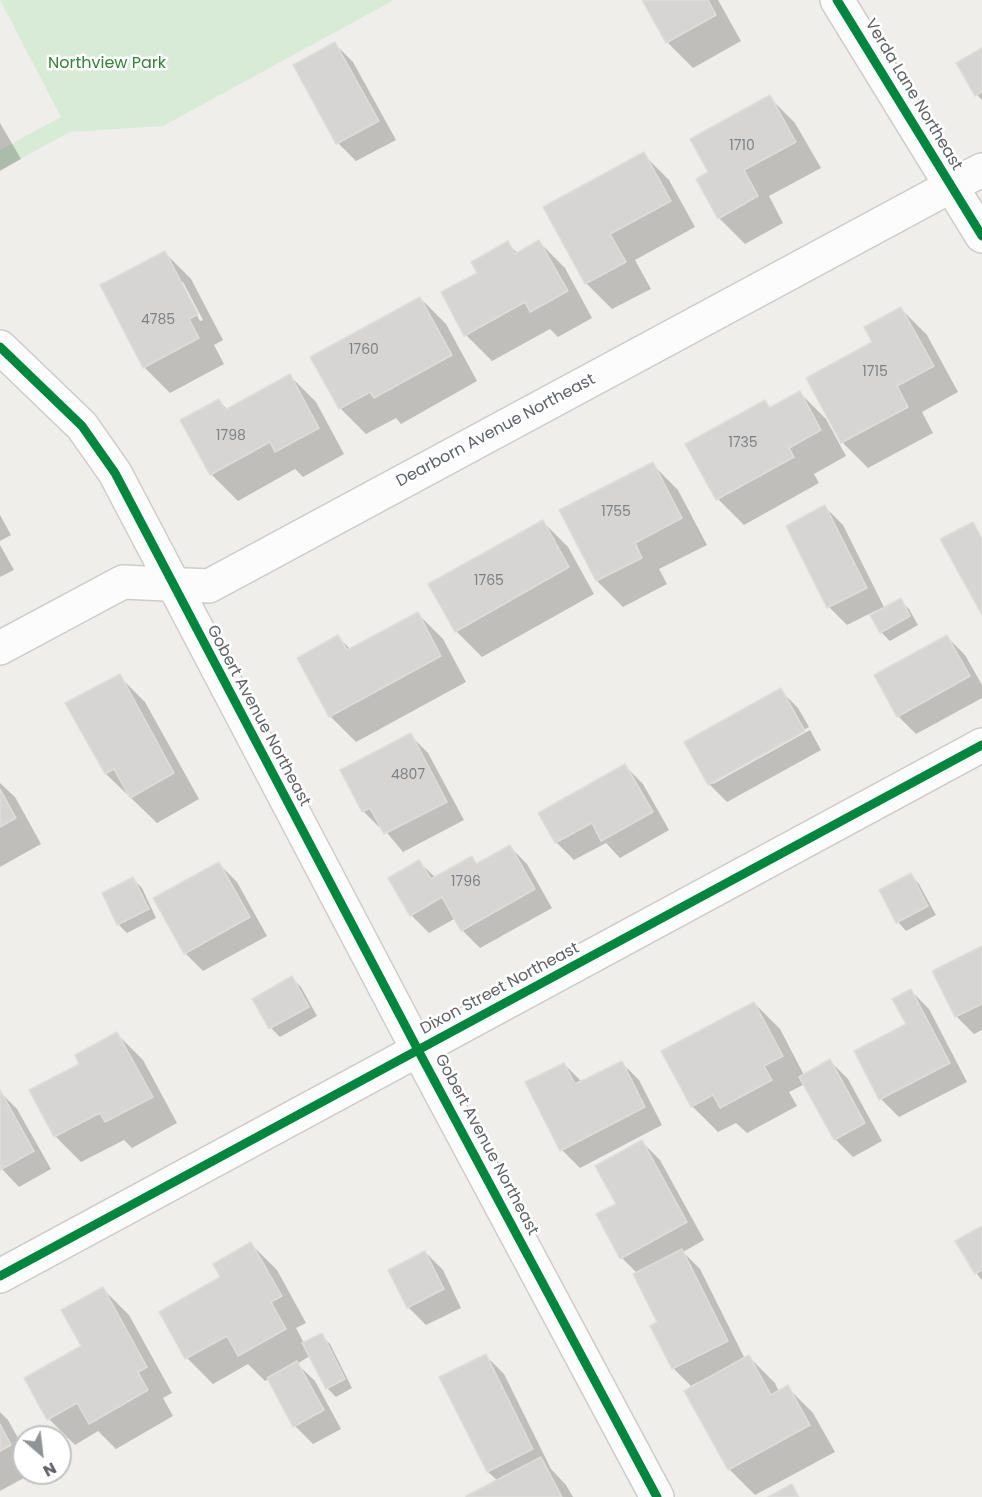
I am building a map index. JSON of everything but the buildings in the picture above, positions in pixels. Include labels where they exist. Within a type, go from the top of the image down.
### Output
[{"type":"street","name":"Verda Lane Northeast","points":[[837,0],[982,236]]},
{"type":"street","name":"Dearborn Avenue Northeast","points":[[0,648],[123,582],[209,586],[982,170]]},
{"type":"street","name":"Gobert Avenue Northeast","points":[[0,347],[82,426],[115,473],[418,1050],[657,1497]]},
{"type":"street","name":"Dixon Street Northeast","points":[[0,1276],[982,744]]},
{"type":"green space","name":"Northview Park","points":[[0,0],[394,0],[163,126],[70,132],[0,170],[0,150],[61,117]]},
{"type":"cycle path","points":[[837,0],[982,236]]},
{"type":"cycle path","points":[[0,347],[82,426],[115,473],[418,1050],[657,1497]]},
{"type":"cycle path","points":[[0,1276],[982,745]]}]
